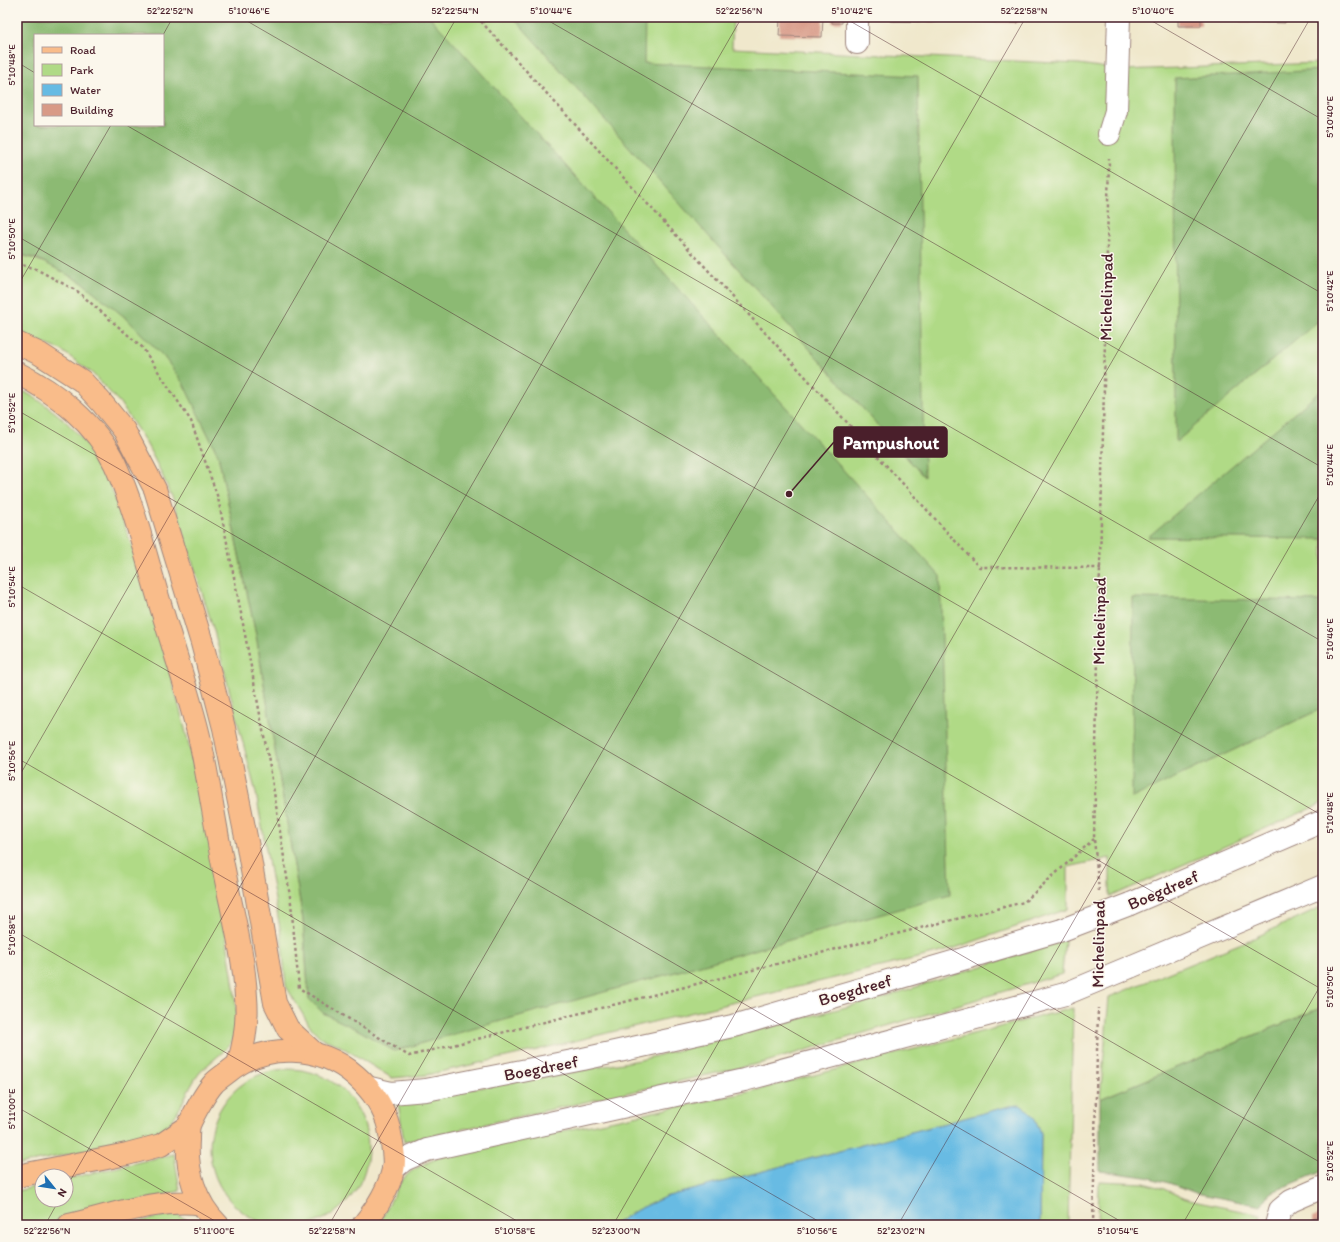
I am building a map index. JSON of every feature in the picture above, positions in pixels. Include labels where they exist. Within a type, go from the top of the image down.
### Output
[{"type":"main road","points":[[17,343],[40,354],[82,381],[102,402],[124,430],[155,489],[202,643],[224,728],[248,847],[275,1003],[288,1029],[314,1053]]},
{"type":"main road","points":[[17,373],[39,384],[63,402],[86,424],[102,444],[115,464],[143,546],[198,735],[224,872],[237,928],[246,997],[245,1042],[238,1064]]},
{"type":"main road","points":[[17,1176],[126,1154],[161,1145],[189,1126],[214,1083],[238,1064],[262,1054],[288,1050],[314,1053],[345,1066],[370,1088],[386,1115],[392,1146],[393,1169],[377,1209],[362,1225]]},
{"type":"main road","points":[[189,1126],[187,1155],[190,1177],[202,1204],[218,1225]]},
{"type":"main road","points":[[69,1225],[162,1204],[189,1202],[202,1204]]},
{"type":"street","points":[[857,17],[857,43]]},
{"type":"street","points":[[1109,134],[1116,111],[1119,17]]},
{"type":"street","name":"Boegdreef","points":[[370,1088],[391,1093],[426,1090],[583,1059],[729,1026],[1062,930],[1130,904],[1323,821]]},
{"type":"street","points":[[393,1169],[404,1160],[427,1150],[744,1080],[1065,994],[1323,886]]},
{"type":"street","points":[[1276,1225],[1280,1210],[1292,1200],[1323,1187]]},
{"type":"path","points":[[477,17],[979,567],[1101,568]]},
{"type":"path","name":"Michelinpad","points":[[1100,897],[1094,839],[1101,568],[1109,134]]},
{"type":"path","points":[[17,264],[34,268],[77,291],[142,347],[191,421],[218,498],[237,592],[270,773],[291,903],[299,988],[409,1056],[1024,902],[1094,839]]},
{"type":"path","name":"Michelinpad","points":[[1098,958],[1099,935]]},
{"type":"path","name":"Michelinpad","points":[[1093,1225],[1098,1003]]},
{"type":"green space","points":[[17,17],[733,17],[732,48],[1079,64],[1121,70],[1323,63],[1323,803],[1110,897],[1110,858],[1068,867],[1068,909],[946,951],[533,1051],[426,1075],[392,1078],[337,1044],[321,1038],[309,1025],[286,986],[281,934],[256,793],[214,631],[173,499],[145,441],[120,403],[92,373],[61,350],[17,333],[17,254],[43,262],[68,273],[124,315],[165,357],[184,384],[198,410],[218,455],[256,635],[303,920],[309,999],[394,1051],[233,399],[147,304],[17,235]]},
{"type":"green space","points":[[17,17],[430,17],[940,576],[950,895],[394,1051],[360,1031],[323,1013],[309,999],[303,920],[256,635],[218,455],[183,383],[164,357],[127,319],[83,283],[38,259],[17,254]]},
{"type":"green space","points":[[513,17],[645,17],[644,63],[918,76],[924,477]]},
{"type":"green space","points":[[1323,70],[1323,317],[1176,442],[1175,78]]},
{"type":"green space","points":[[17,388],[42,402],[65,421],[85,442],[94,454],[106,476],[128,533],[150,604],[186,732],[206,818],[222,904],[237,1021],[234,1037],[226,1049],[198,1075],[172,1120],[159,1132],[131,1141],[17,1165]]},
{"type":"green space","points":[[1323,389],[1323,539],[1148,537]]},
{"type":"green space","points":[[1133,598],[1323,601],[1323,708],[1132,798]]},
{"type":"green space","points":[[1323,906],[1323,1007],[1100,1099],[1109,997],[1254,938]]},
{"type":"green space","points":[[1065,940],[1062,974],[766,1062],[404,1142],[398,1102],[640,1060],[881,998]]},
{"type":"green space","points":[[1323,1007],[1323,1171],[1270,1193],[1261,1206],[1196,1193],[1169,1183],[1146,1177],[1100,1171],[1100,1099]]},
{"type":"green space","points":[[1073,1008],[1068,1225],[1040,1225],[1041,1133],[1010,1106],[665,1197],[637,1210],[613,1225],[377,1225],[398,1187],[406,1176],[419,1167],[442,1156],[749,1092]]},
{"type":"green space","points":[[281,1069],[297,1069],[312,1072],[326,1078],[345,1092],[355,1104],[365,1125],[368,1148],[365,1171],[355,1192],[345,1204],[333,1214],[312,1224],[297,1227],[281,1227],[266,1224],[245,1214],[233,1204],[223,1192],[213,1171],[210,1156],[210,1140],[213,1125],[223,1104],[233,1092],[245,1082],[266,1072]]},
{"type":"green space","points":[[174,1154],[180,1191],[41,1225],[17,1225],[17,1191],[34,1187],[34,1208],[74,1208],[74,1177]]},
{"type":"green space","points":[[1099,1181],[1144,1183],[1164,1189],[1188,1200],[1261,1215],[1259,1225],[1098,1225]]},
{"type":"green space","points":[[178,1215],[197,1225],[125,1225],[163,1216]]},
{"type":"water","points":[[1020,1105],[1029,1111],[1035,1119],[1041,1133],[1040,1225],[613,1225],[637,1210],[665,1197],[1010,1106]]},
{"type":"building","points":[[780,17],[823,17],[822,37],[779,36]]},
{"type":"building","points":[[832,17],[842,17],[842,23],[832,23]]},
{"type":"building","points":[[890,17],[935,17],[936,22],[890,21]]},
{"type":"building","points":[[974,17],[1018,17],[1018,23],[974,22]]},
{"type":"building","points":[[1178,17],[1201,17],[1201,26],[1178,26]]},
{"type":"building","points":[[1240,17],[1285,17],[1285,23],[1240,22]]},
{"type":"building","points":[[1323,1214],[1323,1225],[1313,1225],[1313,1218]]},
{"type":"place","name":"Pampushout","points":[[789,494]]}]
